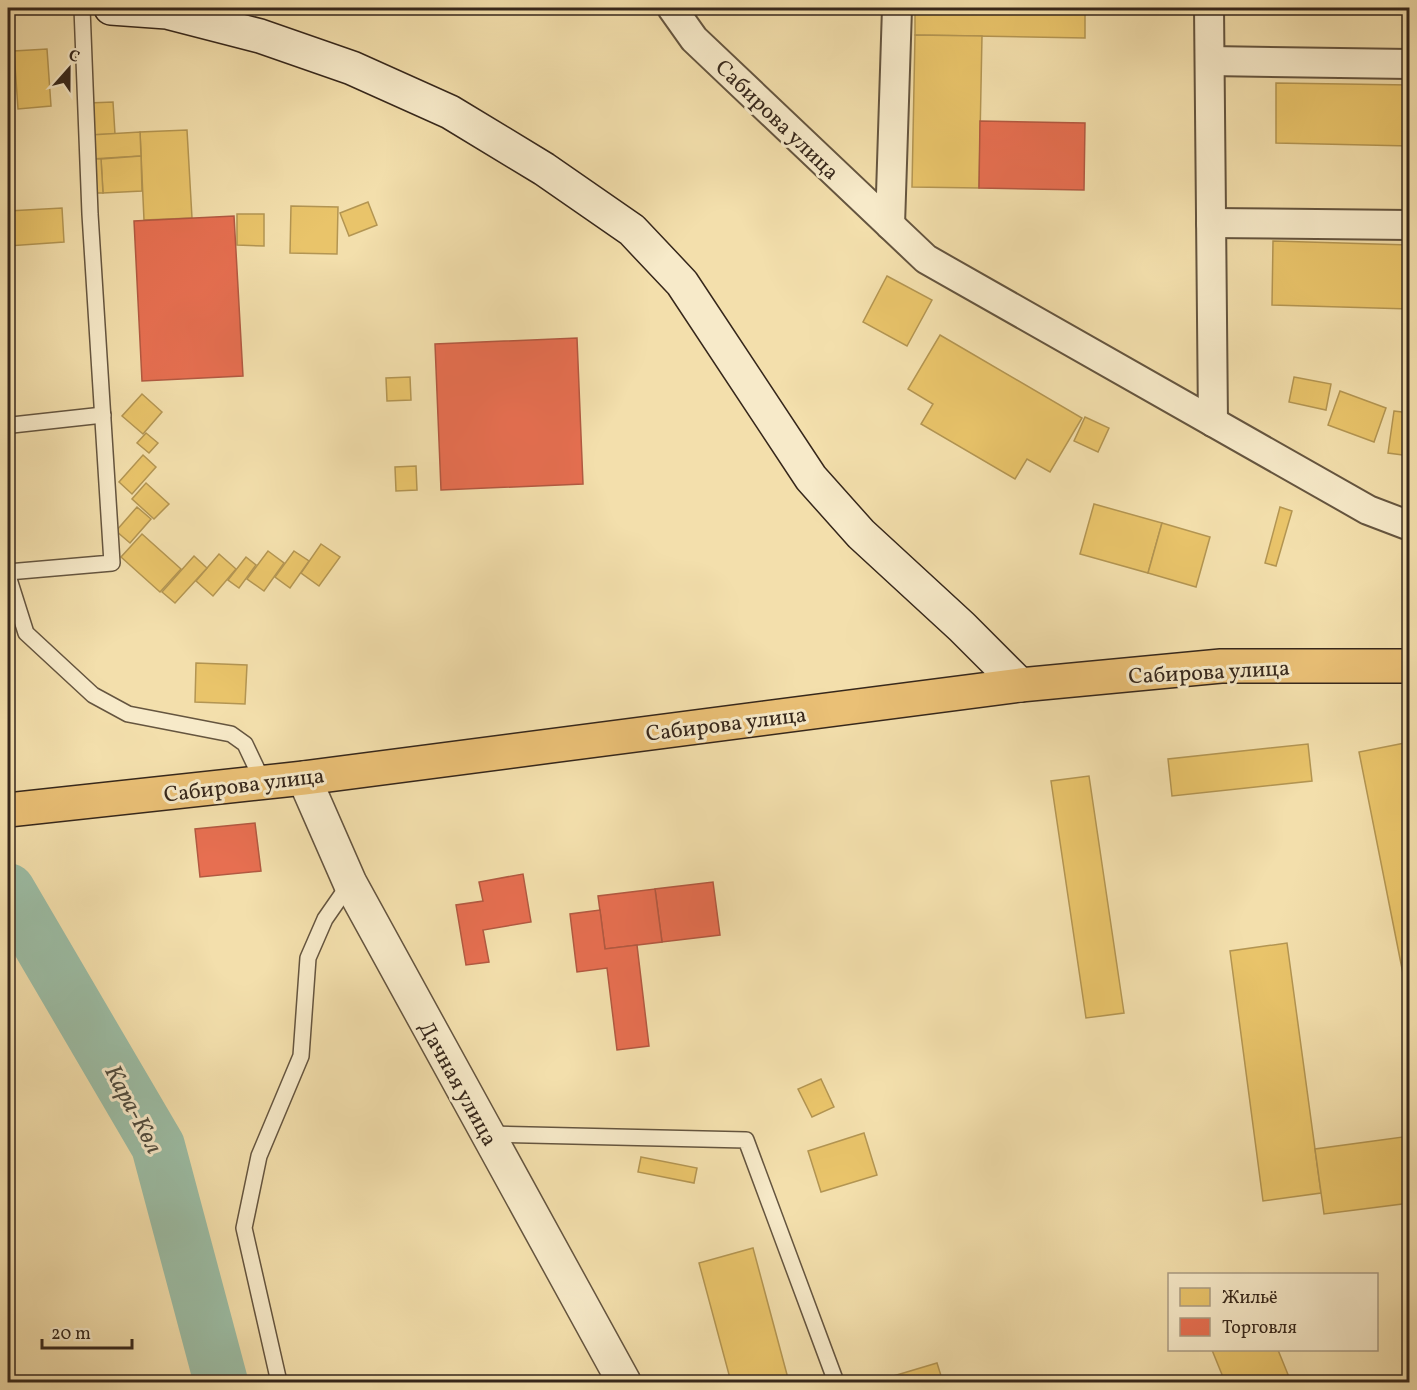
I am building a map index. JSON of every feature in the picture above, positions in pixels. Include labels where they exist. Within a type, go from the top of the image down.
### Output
[{"type":"highway","name":"Сабирова улица","points":[[8,810],[44,808],[304,778],[1020,685],[1221,666],[1410,666]]},
{"type":"main road","points":[[111,8],[167,12],[260,36],[352,68],[450,112],[543,169],[632,230],[682,284],[812,478],[861,534],[962,627],[1020,685]]},
{"type":"main road","name":"Дачная улица","points":[[304,778],[350,883],[624,1383]]},
{"type":"street","name":"Сабирова улица","points":[[672,8],[694,39],[926,259],[1368,510],[1410,526]]},
{"type":"street","points":[[890,225],[897,8]]},
{"type":"street","points":[[1209,8],[1214,422]]},
{"type":"street","points":[[1210,61],[1410,64]]},
{"type":"street","points":[[1211,224],[1410,225]]},
{"type":"lane","points":[[82,8],[90,214],[112,563],[8,574],[26,633],[93,695],[128,714],[231,734],[245,744],[263,782]]},
{"type":"lane","points":[[12,425],[103,415]]},
{"type":"lane","points":[[279,1383],[244,1228],[259,1156],[302,1056],[308,958],[325,919],[350,883]]},
{"type":"lane","points":[[486,1133],[746,1140],[836,1383]]},
{"type":"building: Жильё","points":[[915,8],[1085,8],[1085,38],[915,35]]},
{"type":"building: Жильё","points":[[915,35],[982,36],[979,188],[912,187]]},
{"type":"building: Жильё","points":[[47,49],[51,106],[18,109],[14,51]]},
{"type":"building: Жильё","points":[[1276,83],[1410,85],[1410,146],[1276,143]]},
{"type":"building: Жильё","points":[[113,102],[115,134],[90,135],[88,103]]},
{"type":"building: Жильё","points":[[187,130],[192,218],[144,220],[140,132]]},
{"type":"building: Жильё","points":[[140,132],[141,156],[91,159],[90,135]]},
{"type":"building: Жильё","points":[[141,156],[142,191],[103,193],[101,159]]},
{"type":"building: Жильё","points":[[91,159],[101,159],[103,193],[93,193]]},
{"type":"building: Жильё","points":[[368,202],[377,225],[349,236],[340,213]]},
{"type":"building: Жильё","points":[[291,206],[338,207],[337,254],[290,253]]},
{"type":"building: Жильё","points":[[62,208],[64,242],[8,246],[8,211]]},
{"type":"building: Жильё","points":[[237,214],[264,214],[264,246],[237,245]]},
{"type":"building: Жильё","points":[[1273,241],[1410,245],[1410,309],[1272,305]]},
{"type":"building: Жильё","points":[[887,276],[932,300],[907,346],[863,322]]},
{"type":"building: Жильё","points":[[940,335],[1082,418],[1050,472],[1027,459],[1015,479],[921,424],[933,404],[908,389]]},
{"type":"building: Жильё","points":[[410,377],[411,400],[387,401],[386,378]]},
{"type":"building: Жильё","points":[[1294,377],[1331,384],[1326,410],[1289,402]]},
{"type":"building: Жильё","points":[[1340,391],[1386,408],[1374,442],[1328,425]]},
{"type":"building: Жильё","points":[[142,394],[162,412],[143,434],[122,416]]},
{"type":"building: Жильё","points":[[1394,411],[1410,413],[1410,456],[1388,453]]},
{"type":"building: Жильё","points":[[1085,417],[1109,428],[1098,452],[1074,441]]},
{"type":"building: Жильё","points":[[146,433],[158,443],[149,453],[137,443]]},
{"type":"building: Жильё","points":[[143,455],[156,467],[132,494],[119,482]]},
{"type":"building: Жильё","points":[[416,466],[417,490],[396,491],[395,467]]},
{"type":"building: Жильё","points":[[146,483],[169,504],[154,519],[132,499]]},
{"type":"building: Жильё","points":[[1094,504],[1162,523],[1148,573],[1080,554]]},
{"type":"building: Жильё","points":[[137,507],[151,519],[130,543],[116,531]]},
{"type":"building: Жильё","points":[[1280,507],[1292,511],[1276,566],[1265,563]]},
{"type":"building: Жильё","points":[[1162,523],[1210,537],[1196,587],[1148,573]]},
{"type":"building: Жильё","points":[[142,534],[181,569],[160,592],[121,557]]},
{"type":"building: Жильё","points":[[321,544],[340,557],[319,586],[301,573]]},
{"type":"building: Жильё","points":[[268,551],[284,563],[264,591],[247,579]]},
{"type":"building: Жильё","points":[[294,551],[309,561],[290,588],[275,577]]},
{"type":"building: Жильё","points":[[219,554],[236,569],[213,596],[196,581]]},
{"type":"building: Жильё","points":[[194,556],[207,568],[175,603],[162,592]]},
{"type":"building: Жильё","points":[[246,557],[256,565],[239,588],[228,580]]},
{"type":"building: Жильё","points":[[196,663],[247,665],[245,704],[195,702]]},
{"type":"building: Жильё","points":[[1410,742],[1410,1009],[1359,752]]},
{"type":"building: Жильё","points":[[1308,744],[1312,781],[1172,796],[1168,759]]},
{"type":"building: Жильё","points":[[1089,776],[1124,1013],[1086,1018],[1051,781]]},
{"type":"building: Жильё","points":[[1287,943],[1321,1193],[1263,1201],[1230,951]]},
{"type":"building: Жильё","points":[[821,1079],[834,1107],[812,1117],[798,1089]]},
{"type":"building: Жильё","points":[[864,1133],[877,1175],[821,1192],[808,1151]]},
{"type":"building: Жильё","points":[[1410,1136],[1410,1203],[1324,1214],[1315,1149]]},
{"type":"building: Жильё","points":[[641,1157],[697,1168],[694,1183],[638,1172]]},
{"type":"building: Жильё","points":[[753,1248],[789,1382],[731,1382],[699,1263]]},
{"type":"building: Жильё","points":[[1212,1351],[1278,1351],[1291,1382],[1225,1382]]},
{"type":"building: Жильё","points":[[937,1363],[943,1382],[881,1382],[880,1380]]},
{"type":"building: Торговля","points":[[980,121],[1085,123],[1084,190],[979,188]]},
{"type":"building: Торговля","points":[[234,216],[243,376],[142,381],[134,221]]},
{"type":"building: Торговля","points":[[577,338],[583,484],[441,490],[435,344]]},
{"type":"building: Торговля","points":[[255,823],[261,871],[200,877],[195,829]]},
{"type":"building: Торговля","points":[[523,874],[531,922],[483,930],[489,962],[466,965],[456,905],[483,901],[479,882]]},
{"type":"building: Торговля","points":[[713,882],[720,935],[662,942],[655,889]]},
{"type":"building: Торговля","points":[[655,889],[662,942],[605,949],[598,896]]},
{"type":"building: Торговля","points":[[600,910],[605,949],[637,945],[649,1046],[617,1050],[607,968],[577,972],[570,914]]},
{"type":"waterway","name":"Кара-Көл","points":[[8,890],[158,1146],[221,1382]]}]
